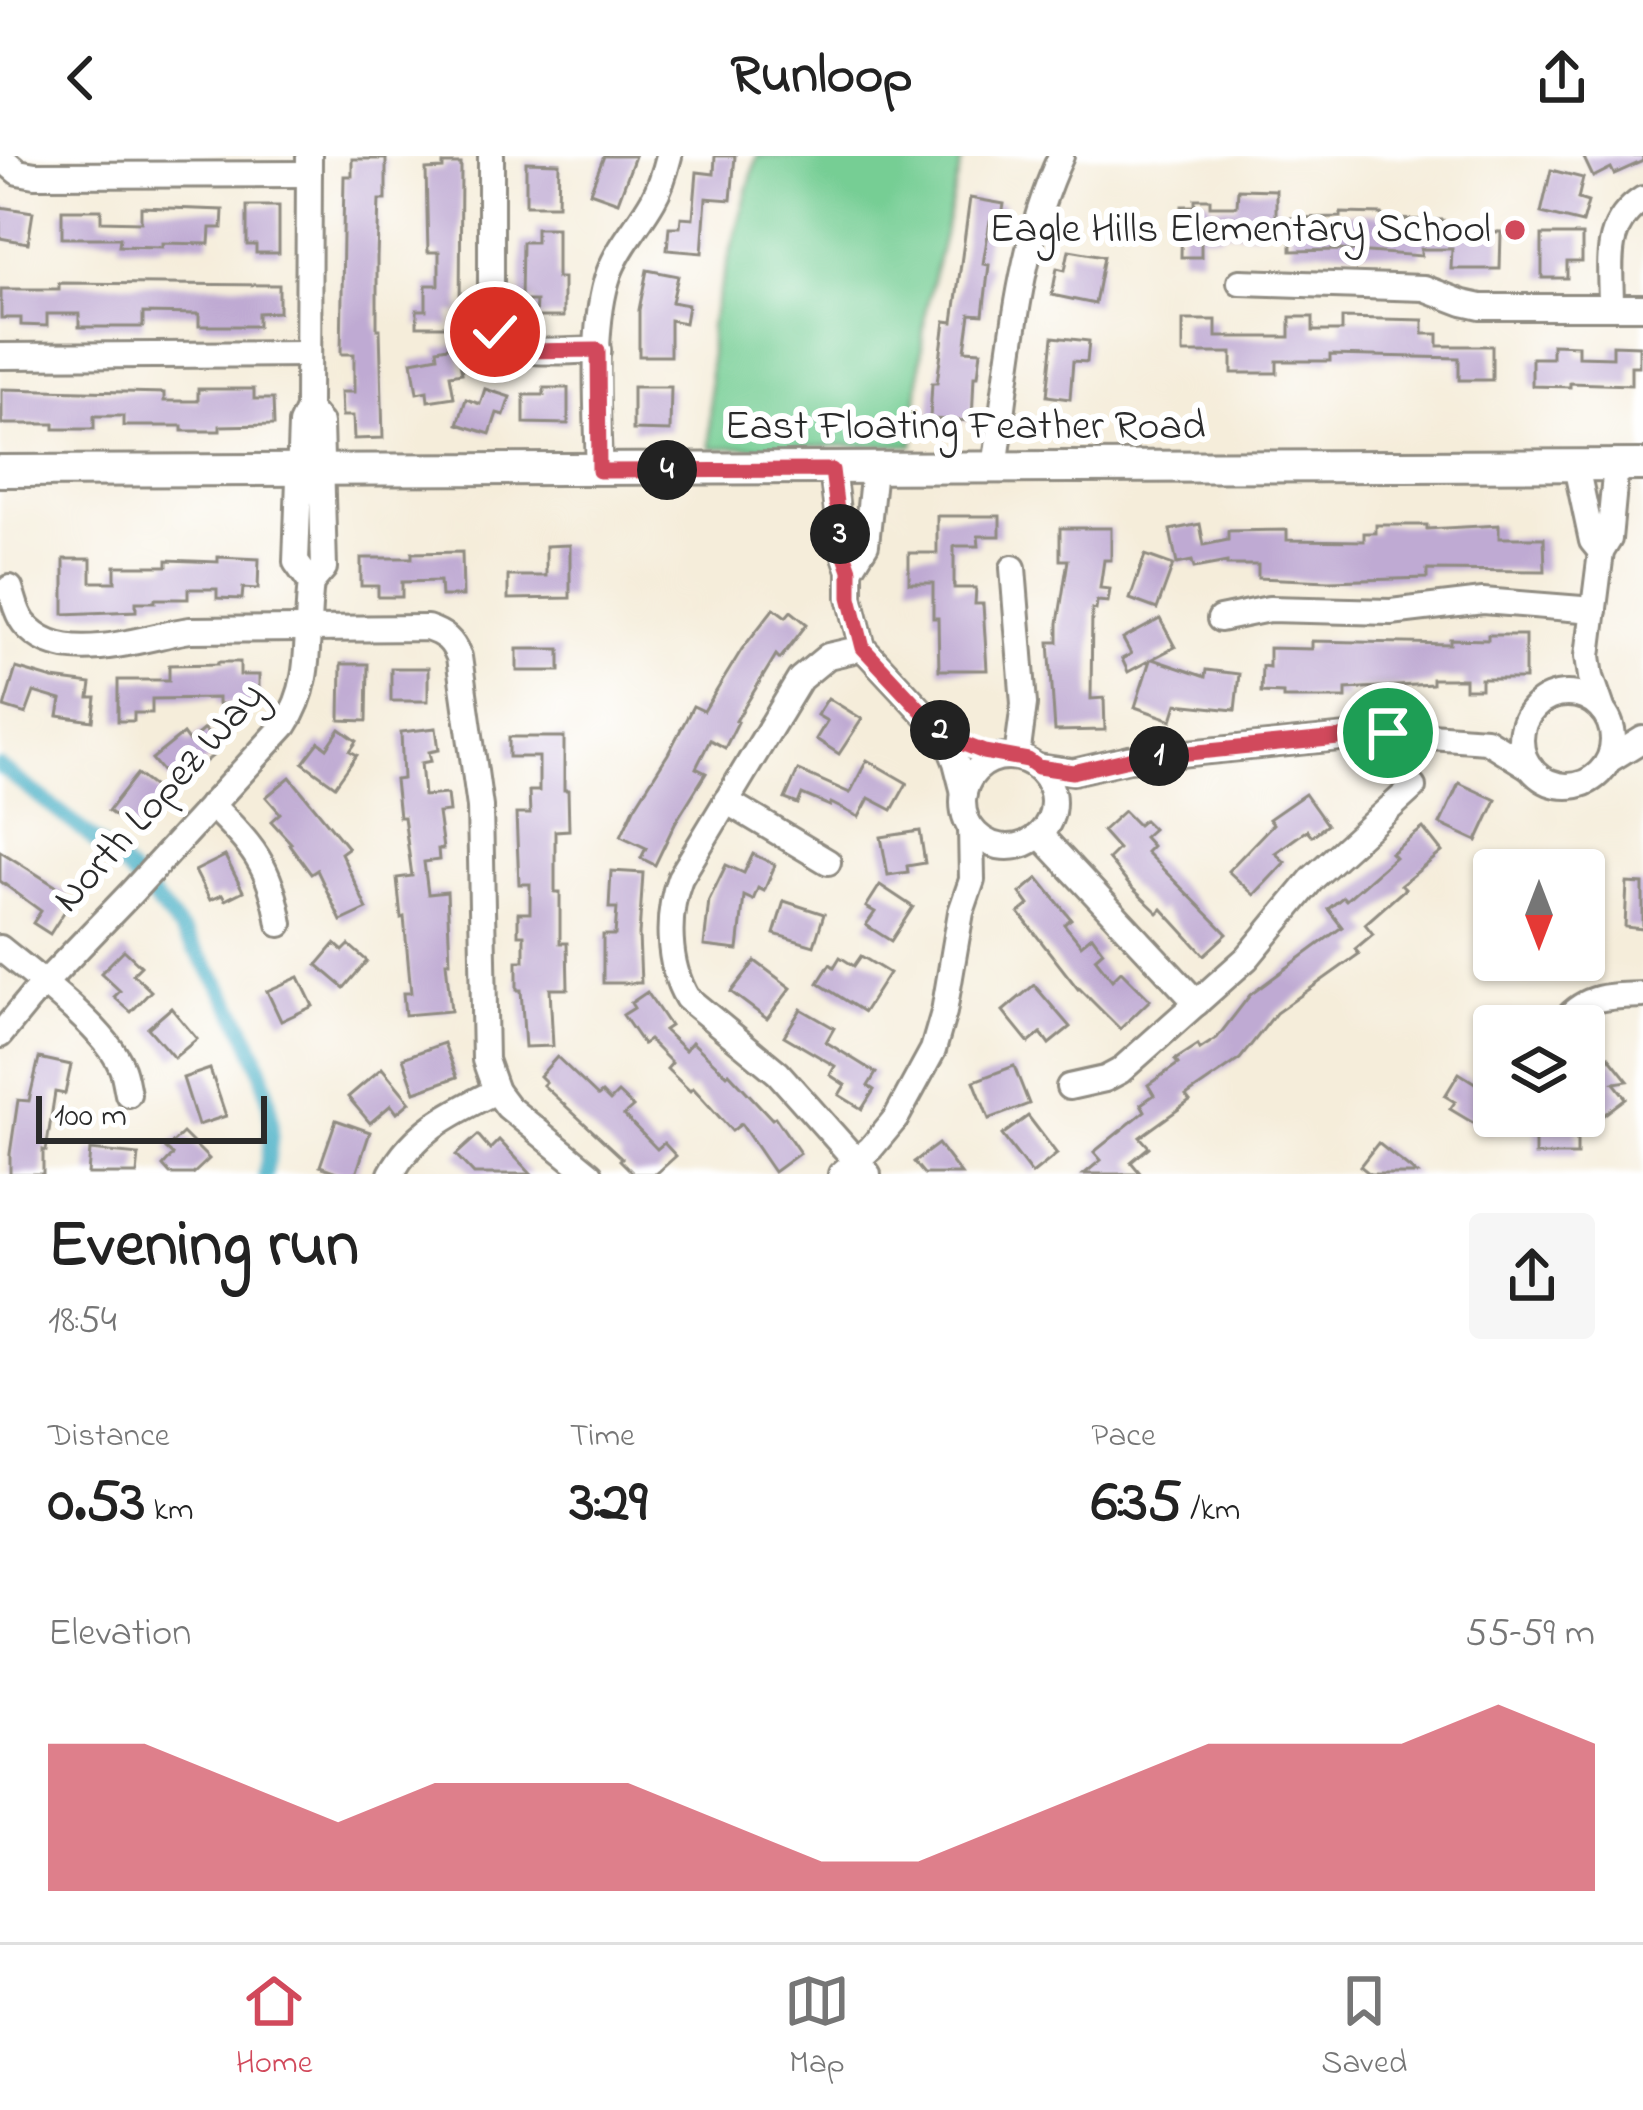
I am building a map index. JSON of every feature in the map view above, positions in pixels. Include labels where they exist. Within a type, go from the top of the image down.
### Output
[{"type":"main road","name":"East Floating Feather Road","points":[[0,471],[1629,465]]},
{"type":"street","points":[[491,156],[491,316],[495,332],[505,345],[521,351],[598,350]]},
{"type":"street","points":[[599,471],[598,350],[607,277],[657,192],[669,156]]},
{"type":"street","points":[[995,468],[1032,236],[1061,156]]},
{"type":"street","points":[[2,159],[18,172],[35,175],[309,165]]},
{"type":"street","name":"North Lopez Way","points":[[0,1035],[298,706],[307,675],[311,584],[296,562],[311,470],[301,424],[308,410],[309,165]]},
{"type":"street","points":[[1611,307],[1612,232],[1628,208],[1643,200]]},
{"type":"street","points":[[1240,282],[1424,288],[1481,307],[1643,307]]},
{"type":"street","points":[[0,356],[307,355]]},
{"type":"street","points":[[1609,760],[1613,740],[1588,656],[1601,552],[1629,465]]},
{"type":"street","points":[[1576,466],[1592,541],[1601,552]]},
{"type":"street","points":[[850,570],[866,544],[874,469]]},
{"type":"street","points":[[832,470],[841,544],[850,570],[850,597],[863,648],[946,737],[971,828],[990,844],[1014,847]]},
{"type":"street","points":[[1013,568],[1024,704],[1019,760]]},
{"type":"street","points":[[10,588],[20,617],[39,637],[88,649],[190,630],[428,628],[451,640],[459,657],[479,807],[485,1060],[508,1107],[590,1174]]},
{"type":"street","points":[[1220,619],[1269,609],[1391,612],[1484,601],[1594,610]]},
{"type":"street","points":[[863,648],[828,656],[800,679],[674,894],[673,965],[687,998],[778,1073],[855,1170],[896,1118],[926,1068],[944,1012],[953,946],[972,880],[971,828]]},
{"type":"street","points":[[1486,740],[1552,697],[1588,656]]},
{"type":"street","points":[[946,737],[1073,772],[1129,759],[1388,733],[1426,734],[1486,740],[1556,785],[1577,785],[1595,776],[1643,737],[1605,716],[1586,699],[1552,697]]},
{"type":"street","points":[[1531,713],[1522,740],[1531,768]]},
{"type":"street","points":[[964,793],[977,768],[1019,760],[1048,778],[1054,793],[1054,808],[1040,835],[1014,847],[972,880]]},
{"type":"street","points":[[1054,808],[1102,766]]},
{"type":"street","points":[[1070,1087],[1120,1071],[1198,1003],[1247,958],[1313,878],[1412,787]]},
{"type":"street","points":[[725,801],[828,862]]},
{"type":"street","points":[[211,805],[262,862],[275,891],[280,924]]},
{"type":"street","points":[[1040,835],[1198,1003]]},
{"type":"street","points":[[0,948],[102,1040],[121,1065],[128,1094]]},
{"type":"street","points":[[1583,1005],[1610,996],[1643,995]]},
{"type":"street","points":[[391,1174],[427,1129],[496,1090]]},
{"type":"green space","points":[[757,156],[963,156],[925,312],[913,445],[710,448],[710,326]]},
{"type":"building","points":[[604,156],[635,156],[618,202],[590,192]]},
{"type":"building","points":[[715,156],[735,156],[731,200],[706,198],[702,253],[667,250],[669,227],[680,227],[681,217],[693,218],[697,172],[714,174]]},
{"type":"building","points":[[1583,156],[1643,156],[1643,161],[1593,177]]},
{"type":"building","points":[[352,159],[386,159],[386,200],[379,200],[377,258],[383,438],[354,439],[353,416],[342,416],[341,392],[354,392],[354,354],[341,354],[344,176],[352,176]]},
{"type":"building","points":[[526,162],[559,163],[558,205],[526,205]]},
{"type":"building","points":[[443,164],[461,164],[460,313],[450,313],[450,326],[417,326],[417,310],[426,310],[426,285],[439,285],[439,252],[428,252],[426,170],[443,169]]},
{"type":"building","points":[[1551,170],[1583,178],[1578,199],[1588,202],[1582,223],[1541,213]]},
{"type":"building","points":[[1238,189],[1276,190],[1276,224],[1260,224],[1260,233],[1201,235],[1201,257],[1181,257],[1182,206],[1195,206],[1195,199],[1210,199],[1210,206],[1237,206]]},
{"type":"building","points":[[970,198],[1004,204],[1001,223],[990,221],[983,264],[989,265],[983,315],[970,314],[965,350],[981,351],[978,376],[974,376],[972,421],[930,419],[945,321],[953,322]]},
{"type":"building","points":[[247,206],[279,206],[279,253],[256,253],[256,245],[247,245]]},
{"type":"building","points":[[0,207],[33,212],[28,243],[0,238]]},
{"type":"building","points":[[141,207],[223,210],[222,228],[210,228],[209,244],[162,243],[162,247],[119,246],[120,238],[62,238],[62,210],[101,210],[101,221],[141,222]]},
{"type":"building","points":[[1341,213],[1443,220],[1443,231],[1501,232],[1500,269],[1451,269],[1452,249],[1421,249],[1421,256],[1291,251],[1291,218],[1341,217]]},
{"type":"building","points":[[536,228],[557,228],[563,317],[535,317],[536,301],[521,301],[522,242],[536,242]]},
{"type":"building","points":[[1542,235],[1582,235],[1582,262],[1567,262],[1567,278],[1542,278]]},
{"type":"building","points":[[1069,250],[1104,256],[1095,304],[1052,295],[1057,268],[1065,270]]},
{"type":"building","points":[[647,270],[678,276],[672,302],[688,305],[685,323],[670,320],[670,356],[639,356],[639,310]]},
{"type":"building","points":[[59,283],[279,285],[279,312],[258,313],[258,326],[199,326],[199,314],[143,313],[143,327],[79,327],[79,314],[47,314],[47,326],[1,318],[1,289],[59,289]]},
{"type":"building","points":[[1290,317],[1313,317],[1313,331],[1342,331],[1342,318],[1423,320],[1423,334],[1438,334],[1438,346],[1492,346],[1492,380],[1459,380],[1459,358],[1330,355],[1330,361],[1277,361],[1277,373],[1232,373],[1232,353],[1183,353],[1183,320],[1216,320],[1216,337],[1290,337]]},
{"type":"building","points":[[1053,337],[1089,341],[1087,362],[1073,361],[1070,399],[1047,396]]},
{"type":"building","points":[[1552,344],[1578,345],[1578,356],[1613,357],[1613,345],[1639,346],[1639,366],[1631,366],[1631,385],[1532,386],[1532,358],[1552,358]]},
{"type":"building","points":[[457,345],[462,373],[450,375],[454,397],[428,401],[427,391],[417,393],[412,361],[438,356],[437,349]]},
{"type":"building","points":[[633,387],[671,387],[670,431],[633,430]]},
{"type":"building","points":[[544,388],[568,388],[568,424],[524,423],[524,395],[544,395]]},
{"type":"building","points":[[2,389],[164,393],[164,401],[198,401],[198,389],[254,389],[254,399],[273,399],[274,425],[182,431],[182,426],[123,426],[123,416],[94,416],[94,429],[2,424]]},
{"type":"building","points":[[485,389],[510,397],[504,415],[497,413],[490,434],[458,424],[466,399],[480,404]]},
{"type":"building","points":[[937,516],[1000,516],[1000,536],[978,536],[979,546],[954,546],[954,588],[976,588],[975,604],[983,604],[987,670],[939,670],[933,583],[909,583],[909,553],[937,553]]},
{"type":"building","points":[[1200,524],[1204,545],[1228,540],[1228,531],[1287,530],[1287,540],[1364,541],[1364,533],[1376,533],[1376,525],[1427,525],[1427,529],[1499,525],[1499,538],[1544,538],[1545,571],[1427,570],[1427,578],[1329,581],[1258,578],[1258,565],[1227,562],[1194,568],[1192,561],[1177,564],[1170,530]]},
{"type":"building","points":[[1060,528],[1111,528],[1111,560],[1104,560],[1100,588],[1110,589],[1108,602],[1097,601],[1096,610],[1092,609],[1091,699],[1104,698],[1105,730],[1055,731],[1049,642],[1058,642],[1068,560],[1060,560]]},
{"type":"building","points":[[570,545],[570,598],[508,599],[508,576],[546,576],[546,546]]},
{"type":"building","points":[[462,552],[463,596],[441,596],[440,581],[402,582],[402,597],[378,597],[378,586],[361,586],[361,558]]},
{"type":"building","points":[[1145,555],[1173,565],[1157,609],[1130,599]]},
{"type":"building","points":[[218,557],[259,559],[258,589],[243,588],[242,599],[217,598],[217,589],[188,589],[188,599],[136,602],[136,611],[64,614],[64,559],[91,559],[91,582],[115,582],[115,566],[167,566],[167,560],[218,562]]},
{"type":"building","points":[[774,608],[786,617],[791,611],[807,624],[780,659],[776,655],[725,748],[710,740],[696,768],[706,773],[655,865],[641,858],[646,848],[621,836],[693,706],[704,711]]},
{"type":"building","points":[[1160,619],[1175,647],[1152,659],[1205,677],[1206,670],[1239,674],[1235,710],[1177,704],[1172,720],[1135,707],[1150,660],[1128,672],[1122,659],[1131,654],[1123,639]]},
{"type":"building","points":[[1488,635],[1525,635],[1525,679],[1481,679],[1481,689],[1465,689],[1465,679],[1432,679],[1432,684],[1346,689],[1346,698],[1283,698],[1283,693],[1261,692],[1262,666],[1269,667],[1269,648],[1312,649],[1312,641],[1450,644],[1450,639],[1488,640]]},
{"type":"building","points":[[517,649],[560,649],[560,671],[517,671]]},
{"type":"building","points":[[240,662],[240,675],[259,675],[259,704],[218,704],[218,698],[152,699],[152,713],[134,713],[134,721],[118,721],[118,680],[169,680],[169,665]]},
{"type":"building","points":[[341,664],[368,664],[367,721],[340,720]]},
{"type":"building","points":[[16,668],[91,684],[89,698],[96,698],[93,721],[58,716],[61,700],[34,692],[26,714],[4,707]]},
{"type":"building","points":[[391,668],[428,668],[428,701],[391,701]]},
{"type":"building","points":[[828,698],[862,719],[839,754],[816,739],[827,721],[817,715]]},
{"type":"building","points":[[436,728],[439,750],[429,752],[431,761],[421,763],[424,796],[447,794],[449,812],[438,813],[443,849],[438,849],[439,860],[424,862],[428,894],[447,892],[451,1011],[405,1015],[403,993],[411,993],[397,878],[412,876],[395,780],[403,779],[401,732]]},
{"type":"building","points":[[204,729],[221,749],[175,787],[152,759],[183,734],[189,742]]},
{"type":"building","points":[[340,729],[357,741],[350,751],[357,755],[335,786],[303,763],[319,742],[327,748]]},
{"type":"building","points":[[509,737],[564,737],[569,830],[555,831],[555,892],[560,892],[560,943],[567,943],[568,989],[550,989],[553,1046],[525,1047],[521,990],[517,990],[517,961],[524,961],[518,913],[530,913],[530,884],[519,884],[516,814],[530,814],[529,791],[539,791],[539,757],[509,757]]},
{"type":"building","points":[[867,760],[907,783],[892,810],[869,798],[859,817],[802,794],[798,804],[785,799],[798,770],[850,793]]},
{"type":"building","points":[[137,774],[166,796],[138,833],[108,811]]},
{"type":"building","points":[[290,777],[348,848],[341,853],[367,909],[341,921],[317,870],[311,874],[271,821],[280,813],[266,797]]},
{"type":"building","points":[[1459,783],[1496,800],[1477,841],[1440,824]]},
{"type":"building","points":[[1305,794],[1327,825],[1312,836],[1307,830],[1275,853],[1285,862],[1254,895],[1228,871],[1273,824],[1269,819]]},
{"type":"building","points":[[1124,811],[1138,825],[1144,820],[1153,829],[1144,837],[1152,846],[1146,852],[1227,934],[1204,955],[1108,859],[1118,849],[1102,831]]},
{"type":"building","points":[[1423,828],[1442,852],[1401,885],[1405,889],[1365,924],[1373,934],[1355,949],[1359,954],[1276,1013],[1240,1059],[1186,1096],[1190,1101],[1140,1137],[1149,1147],[1131,1162],[1141,1174],[1084,1174],[1101,1160],[1094,1152],[1145,1111],[1141,1104],[1154,1095],[1148,1085],[1178,1064],[1175,1060],[1217,1038],[1250,995],[1342,927],[1328,909],[1343,897],[1346,900]]},
{"type":"building","points":[[920,831],[925,863],[888,875],[881,837]]},
{"type":"building","points":[[0,851],[68,894],[60,905],[66,909],[50,934],[33,923],[41,911],[0,881]]},
{"type":"building","points":[[753,854],[775,865],[764,891],[758,888],[753,900],[744,896],[738,950],[704,946],[709,900],[726,865],[744,873]]},
{"type":"building","points":[[225,856],[243,891],[225,900],[222,895],[210,900],[195,871]]},
{"type":"building","points":[[611,871],[643,873],[641,983],[603,983],[603,935],[615,935],[617,908],[609,908]]},
{"type":"building","points":[[1038,878],[1071,919],[1064,924],[1081,945],[1092,936],[1103,951],[1095,958],[1112,980],[1121,971],[1150,1000],[1120,1029],[1078,989],[1019,913],[1029,905],[1020,893]]},
{"type":"building","points":[[1627,883],[1643,884],[1643,929],[1625,927]]},
{"type":"building","points":[[880,885],[913,907],[891,941],[866,925],[875,912],[866,907]]},
{"type":"building","points":[[784,901],[824,914],[814,946],[774,934]]},
{"type":"building","points":[[335,944],[343,951],[349,945],[367,961],[344,988],[317,965]]},
{"type":"building","points":[[124,950],[141,966],[133,974],[151,991],[131,1012],[114,997],[120,991],[101,973]]},
{"type":"building","points":[[861,956],[889,973],[864,1012],[818,983],[840,957],[854,966]]},
{"type":"building","points":[[755,961],[791,988],[767,1019],[731,992]]},
{"type":"building","points":[[299,977],[313,1006],[281,1021],[267,991]]},
{"type":"building","points":[[1034,985],[1070,1027],[1049,1044],[1041,1033],[1029,1043],[1003,1011]]},
{"type":"building","points":[[647,992],[670,1026],[664,1030],[685,1050],[692,1042],[729,1073],[775,1117],[800,1153],[774,1172],[741,1124],[732,1131],[693,1088],[690,1091],[667,1069],[672,1063],[649,1040],[643,1044],[623,1015]]},
{"type":"building","points":[[171,1008],[197,1039],[174,1058],[148,1028]]},
{"type":"building","points":[[801,1009],[834,1028],[826,1042],[876,1073],[868,1086],[874,1090],[862,1109],[839,1095],[845,1085],[830,1075],[835,1066],[784,1036]]},
{"type":"building","points":[[444,1043],[457,1077],[415,1092],[403,1058]]},
{"type":"building","points":[[1608,1056],[1628,1081],[1614,1083],[1626,1098],[1605,1114]]},
{"type":"building","points":[[557,1057],[598,1096],[602,1093],[610,1101],[618,1093],[633,1107],[624,1115],[657,1149],[664,1143],[676,1156],[656,1174],[634,1174],[543,1085],[546,1082],[540,1076]]},
{"type":"building","points":[[39,1058],[71,1065],[65,1094],[55,1092],[43,1174],[10,1174],[18,1100],[29,1101]]},
{"type":"building","points":[[1014,1066],[1029,1104],[989,1119],[974,1081]]},
{"type":"building","points":[[382,1068],[410,1102],[397,1113],[391,1105],[370,1123],[348,1097]]},
{"type":"building","points":[[210,1069],[226,1116],[198,1125],[183,1078]]},
{"type":"building","points":[[1459,1073],[1473,1082],[1473,1123],[1450,1109],[1455,1102],[1445,1096]]},
{"type":"building","points":[[1028,1116],[1057,1154],[1032,1174],[1002,1135]]},
{"type":"building","points":[[336,1120],[370,1132],[356,1174],[320,1166]]},
{"type":"building","points":[[183,1133],[209,1159],[193,1174],[170,1174],[163,1166],[173,1155],[166,1149]]},
{"type":"building","points":[[478,1135],[490,1149],[499,1140],[531,1174],[474,1174],[456,1155]]},
{"type":"building","points":[[1535,1137],[1577,1137],[1577,1155],[1535,1155]]},
{"type":"building","points":[[1378,1143],[1417,1174],[1370,1174],[1360,1166]]},
{"type":"building","points":[[938,1144],[961,1174],[924,1174],[914,1162]]},
{"type":"building","points":[[90,1150],[139,1155],[137,1174],[88,1174]]},
{"type":"waterway","points":[[0,767],[129,873],[210,970],[233,1007],[265,1082],[271,1126],[265,1174]]},
{"type":"place","name":"Eagle Hills Elementary School","points":[[1515,230]]},
{"type":"route","points":[[495,332],[505,345],[521,351],[598,350],[599,471],[832,470],[841,544],[850,570],[850,597],[863,648],[946,737],[1038,767],[1073,772],[1129,759],[1388,733]]}]
